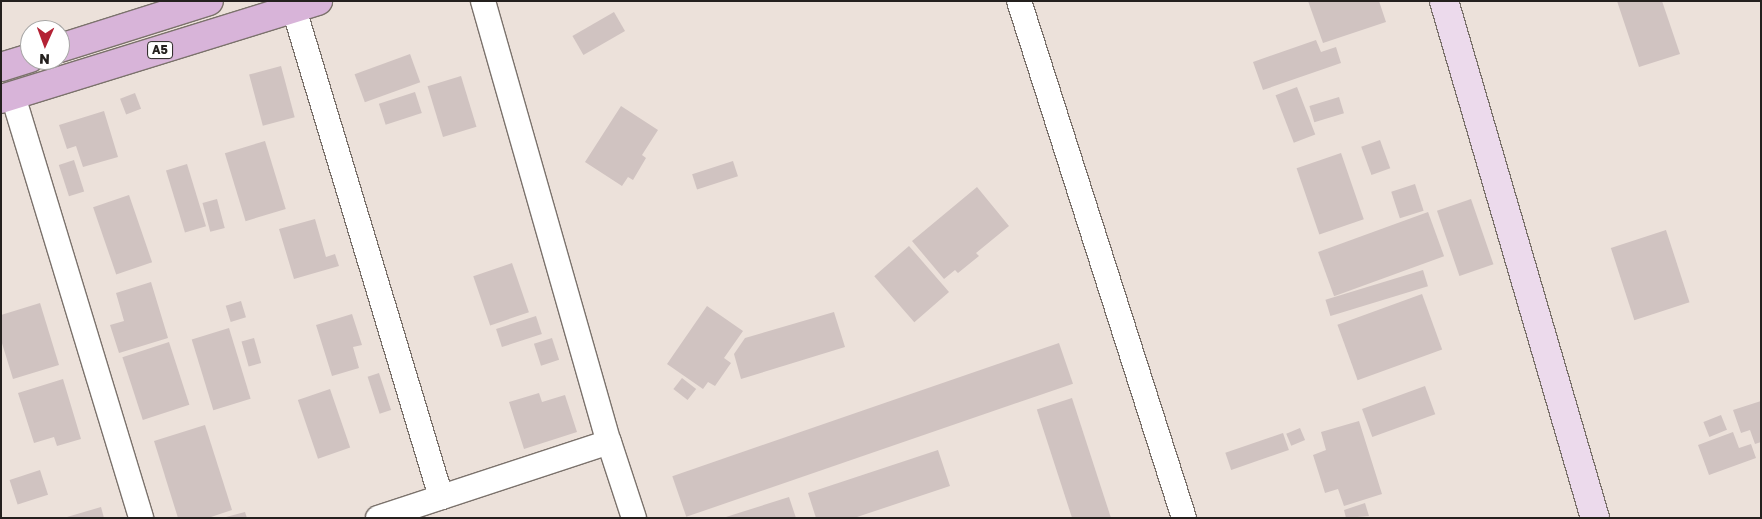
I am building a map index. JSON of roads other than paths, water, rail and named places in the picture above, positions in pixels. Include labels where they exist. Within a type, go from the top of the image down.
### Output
[{"type":"main road","name":"A5","points":[[70,45],[201,2]]},
{"type":"main road","name":"A5","points":[[7,97],[306,5]]},
{"type":"main road","points":[[1,67],[20,61]]},
{"type":"street","points":[[483,1],[610,442],[634,518]]},
{"type":"street","points":[[1019,1],[1184,518]]},
{"type":"street","points":[[1444,1],[1595,518]]},
{"type":"street","points":[[306,5],[441,497]]},
{"type":"street","points":[[7,97],[141,518]]},
{"type":"street","points":[[378,518],[610,442]]}]
